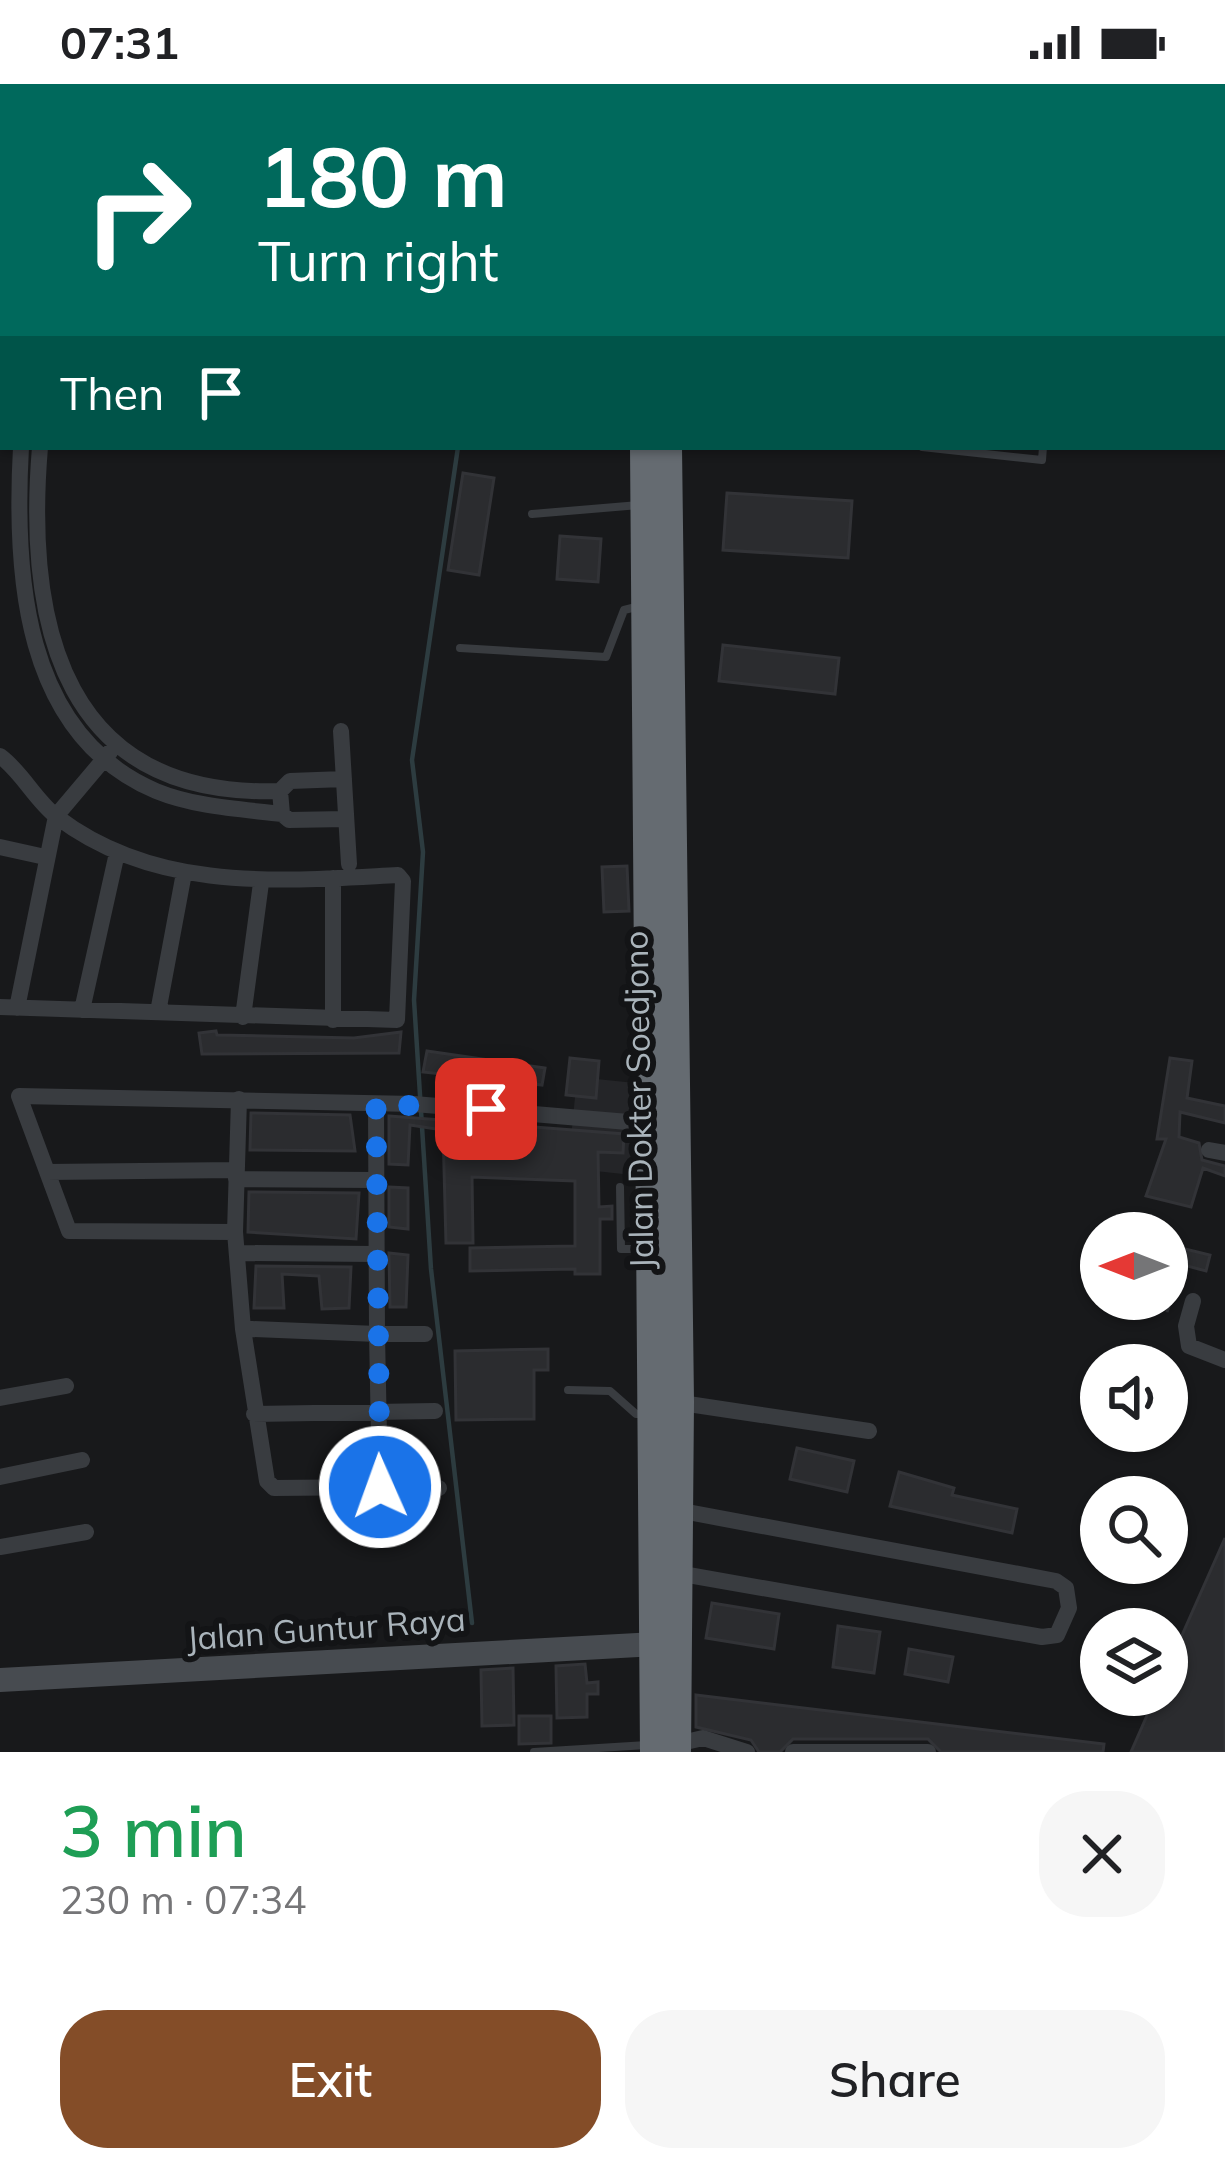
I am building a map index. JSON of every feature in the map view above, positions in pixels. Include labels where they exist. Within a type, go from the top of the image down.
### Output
[{"type":"highway","name":"Jalan Dokter Soedjono","points":[[647,450],[656,502],[669,1405],[656,1644],[666,1748]]},
{"type":"highway","name":"Jalan Dokter Soedjono","points":[[660,856],[648,604],[656,502],[666,450]]},
{"type":"highway","name":"Jalan Dokter Soedjono","points":[[660,892],[653,1249],[684,1511],[683,1574],[666,1748]]},
{"type":"street","points":[[21,450],[19,494],[50,636],[69,688],[109,754],[156,791],[198,803],[282,814],[295,822],[346,819]]},
{"type":"street","points":[[19,494],[39,450]]},
{"type":"street","points":[[341,731],[349,864]]},
{"type":"street","points":[[109,754],[199,786],[280,791],[290,782],[344,779]]},
{"type":"street","points":[[0,756],[56,816],[117,853],[184,873],[261,883],[398,874],[403,881],[397,1020],[8,1007],[56,816],[109,754]]},
{"type":"street","points":[[280,791],[282,814]]},
{"type":"street","points":[[0,847],[45,857]]},
{"type":"street","points":[[82,1010],[117,853]]},
{"type":"street","points":[[158,1012],[184,873]]},
{"type":"street","points":[[333,878],[333,1020]]},
{"type":"street","points":[[243,1017],[261,883]]},
{"type":"street","points":[[235,1232],[75,1234],[67,1229],[21,1094],[439,1105],[652,1124]]},
{"type":"street","points":[[239,1099],[235,1232],[243,1329],[267,1481],[274,1488],[439,1488]]},
{"type":"street","points":[[376,1104],[380,1487]]},
{"type":"street","points":[[46,1172],[375,1180]]},
{"type":"street","points":[[238,1253],[376,1254]]},
{"type":"street","points":[[1192,1301],[1186,1326],[1190,1346],[1225,1360]]},
{"type":"street","points":[[243,1329],[425,1334]]},
{"type":"street","points":[[0,1399],[65,1386]]},
{"type":"street","points":[[669,1405],[721,1408],[869,1431]]},
{"type":"street","points":[[254,1414],[435,1411]]},
{"type":"street","points":[[0,1477],[82,1460]]},
{"type":"street","points":[[683,1574],[1051,1638],[1064,1625],[1069,1608],[1066,1588],[1056,1581],[684,1511]]},
{"type":"street","points":[[0,1547],[86,1532]]},
{"type":"street","name":"Jalan Guntur Raya","points":[[0,1680],[308,1666],[477,1650],[656,1644]]},
{"type":"street","points":[[666,1748],[703,1738],[746,1752]]},
{"type":"street","points":[[793,1752],[928,1752]]},
{"type":"lane","points":[[950,450],[1042,460],[1043,450]]},
{"type":"lane","points":[[532,514],[656,502]]},
{"type":"lane","points":[[460,648],[606,657],[624,610],[648,604]]},
{"type":"lane","points":[[620,1187],[621,1249],[653,1249]]},
{"type":"lane","points":[[568,1390],[610,1391],[636,1414],[669,1405]]},
{"type":"lane","points":[[534,1752],[666,1748]]},
{"type":"shaded area","points":[[577,1077],[635,1083],[632,1175],[568,1168]]},
{"type":"building","points":[[463,473],[494,478],[479,575],[448,570]]},
{"type":"building","points":[[727,493],[852,501],[848,558],[723,550]]},
{"type":"building","points":[[560,536],[601,539],[598,582],[557,579]]},
{"type":"building","points":[[723,645],[839,658],[835,694],[719,681]]},
{"type":"building","points":[[627,866],[629,911],[604,912],[602,867]]},
{"type":"building","points":[[216,1031],[217,1035],[354,1038],[401,1032],[399,1053],[202,1054],[199,1033]]},
{"type":"building","points":[[427,1051],[545,1068],[542,1085],[423,1072]]},
{"type":"building","points":[[570,1058],[599,1061],[596,1098],[566,1095]]},
{"type":"building","points":[[1170,1058],[1192,1061],[1187,1098],[1225,1106],[1225,1123],[1180,1112],[1179,1137],[1199,1143],[1202,1160],[1225,1166],[1225,1176],[1203,1168],[1191,1207],[1146,1196],[1166,1139],[1157,1139]]},
{"type":"building","points":[[251,1113],[350,1115],[355,1151],[250,1150]]},
{"type":"building","points":[[389,1116],[624,1134],[623,1153],[598,1152],[599,1207],[612,1206],[612,1219],[600,1219],[600,1274],[575,1274],[575,1269],[470,1271],[470,1248],[575,1246],[575,1181],[472,1177],[473,1243],[446,1243],[443,1130],[410,1125],[408,1165],[389,1164]]},
{"type":"building","points":[[389,1187],[408,1188],[408,1229],[389,1227]]},
{"type":"building","points":[[249,1192],[359,1193],[356,1239],[248,1232]]},
{"type":"building","points":[[1188,1250],[1210,1255],[1206,1271],[1188,1266]]},
{"type":"building","points":[[389,1253],[408,1255],[406,1307],[390,1307]]},
{"type":"building","points":[[256,1266],[351,1267],[349,1308],[322,1309],[319,1276],[282,1274],[284,1308],[254,1308]]},
{"type":"building","points":[[548,1349],[548,1370],[534,1370],[534,1419],[456,1420],[455,1351]]},
{"type":"building","points":[[797,1448],[854,1461],[847,1492],[790,1479]]},
{"type":"building","points":[[899,1472],[954,1488],[952,1495],[1017,1509],[1012,1533],[890,1506]]},
{"type":"building","points":[[1225,1538],[1225,1752],[1131,1752],[1147,1716],[1188,1716],[1188,1622]]},
{"type":"building","points":[[712,1603],[779,1614],[774,1649],[706,1638]]},
{"type":"building","points":[[838,1626],[880,1632],[874,1673],[833,1667]]},
{"type":"building","points":[[909,1649],[953,1657],[948,1682],[905,1674]]},
{"type":"building","points":[[585,1664],[587,1683],[598,1682],[598,1694],[587,1694],[587,1717],[557,1718],[556,1666]]},
{"type":"building","points":[[513,1668],[514,1725],[482,1726],[481,1670]]},
{"type":"building","points":[[696,1695],[1104,1744],[1103,1752],[941,1752],[928,1739],[793,1739],[780,1752],[759,1752],[751,1740],[696,1727]]},
{"type":"building","points":[[519,1716],[551,1716],[551,1743],[519,1744]]},
{"type":"waterway","points":[[458,450],[412,760],[423,852],[414,1000],[431,1269],[472,1623]]},
{"type":"route","points":[[380,1487],[376,1104],[486,1109]]}]
